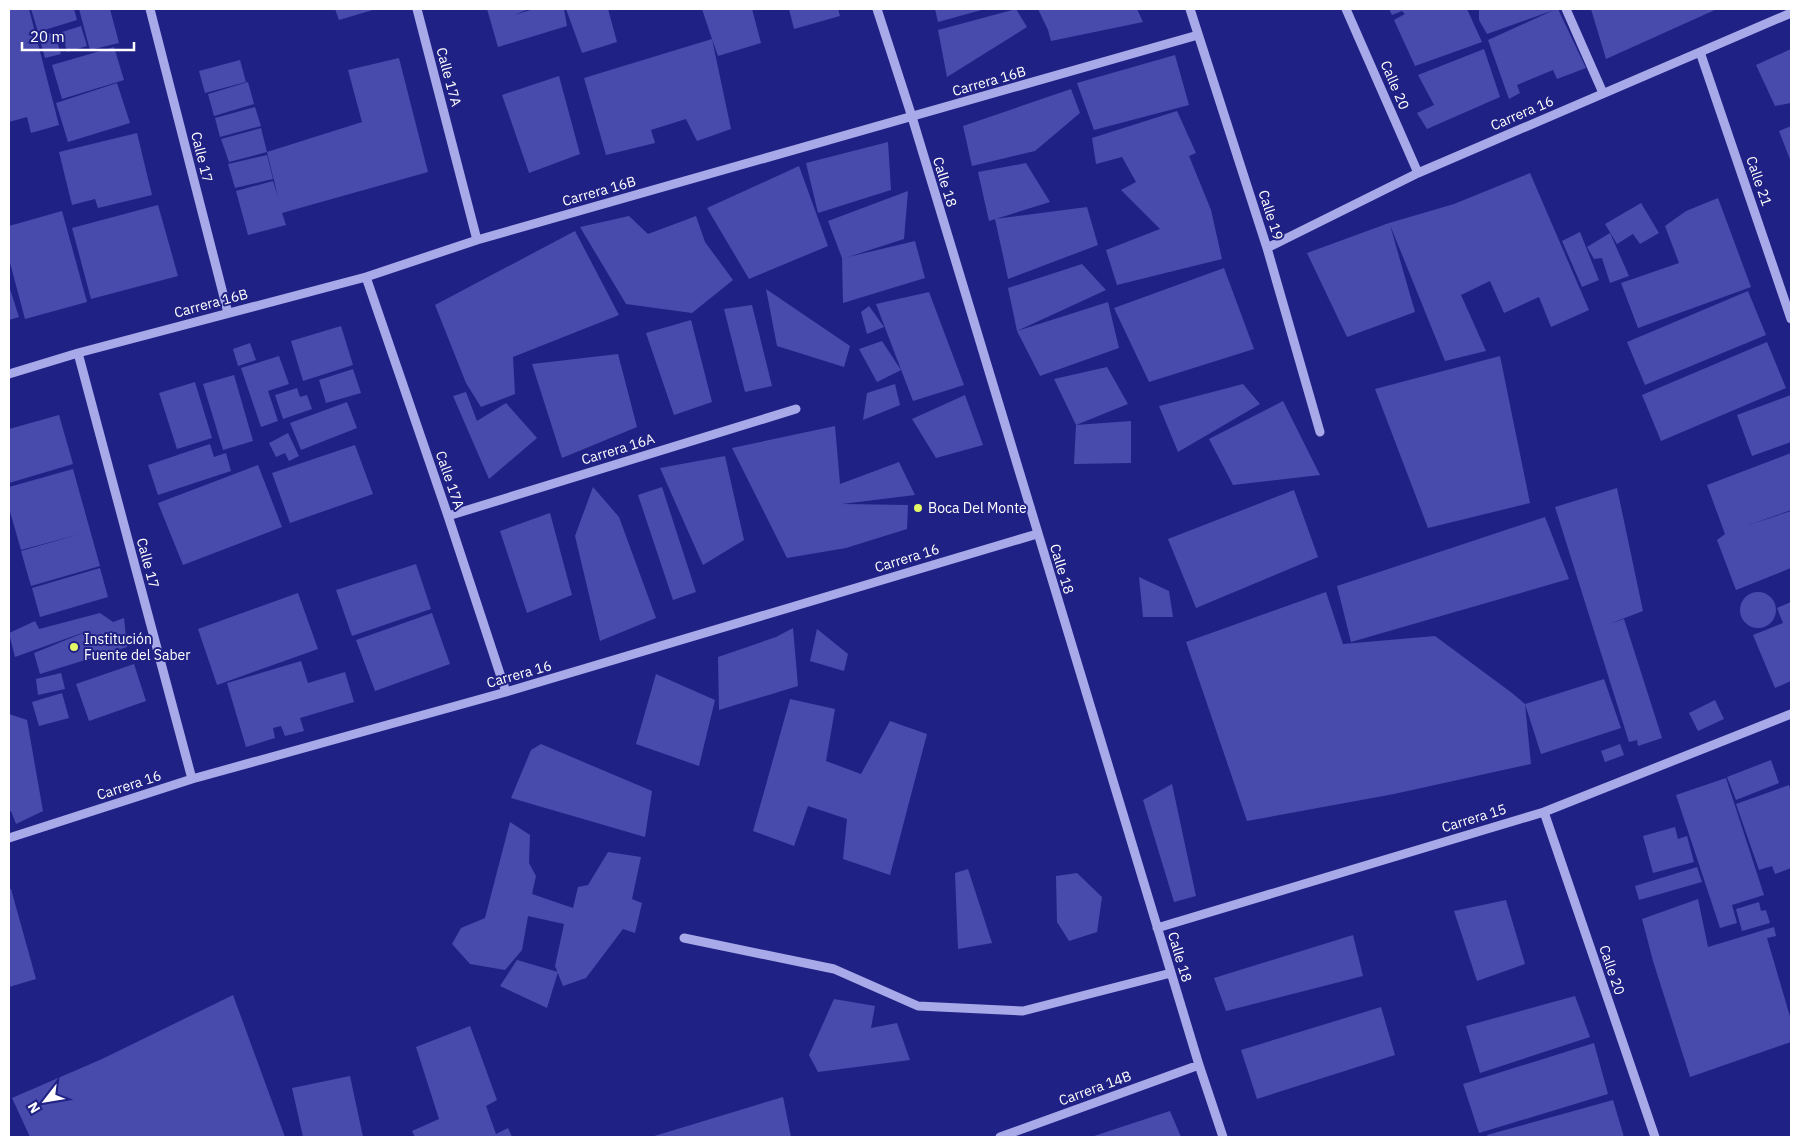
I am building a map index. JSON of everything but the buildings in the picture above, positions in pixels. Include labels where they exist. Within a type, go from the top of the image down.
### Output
[{"type":"street","name":"Calle 17","points":[[150,9],[228,313]]},
{"type":"street","name":"Calle 17A","points":[[417,9],[477,240]]},
{"type":"street","name":"Calle 18","points":[[877,9],[912,117],[1199,1065],[1223,1137]]},
{"type":"street","name":"Calle 19","points":[[1190,9],[1267,248],[1320,432]]},
{"type":"street","name":"Calle 20","points":[[1346,9],[1418,173]]},
{"type":"street","points":[[1566,9],[1603,92]]},
{"type":"street","name":"Carrera 16","points":[[1267,248],[1418,173],[1603,92],[1791,13]]},
{"type":"street","name":"Carrera 16B","points":[[9,374],[366,277],[477,240],[1198,35]]},
{"type":"street","name":"Calle 21","points":[[1700,52],[1791,319]]},
{"type":"street","name":"Calle 17A","points":[[366,277],[506,692]]},
{"type":"street","name":"Calle 17","points":[[78,354],[192,779]]},
{"type":"street","name":"Carrera 16A","points":[[448,516],[796,409]]},
{"type":"street","name":"Carrera 16","points":[[9,838],[192,779],[506,692],[1037,534]]},
{"type":"street","name":"Carrera 15","points":[[1157,928],[1544,812],[1791,714]]},
{"type":"street","name":"Calle 20","points":[[1544,812],[1655,1137]]},
{"type":"street","points":[[684,938],[834,969],[918,1006],[1023,1011],[1171,973]]},
{"type":"street","name":"Carrera 14B","points":[[1000,1137],[1199,1065]]},
{"type":"place","name":"Boca Del Monte","points":[[918,508]]},
{"type":"place","name":"Institución Fuente del Saber","points":[[74,647]]}]
